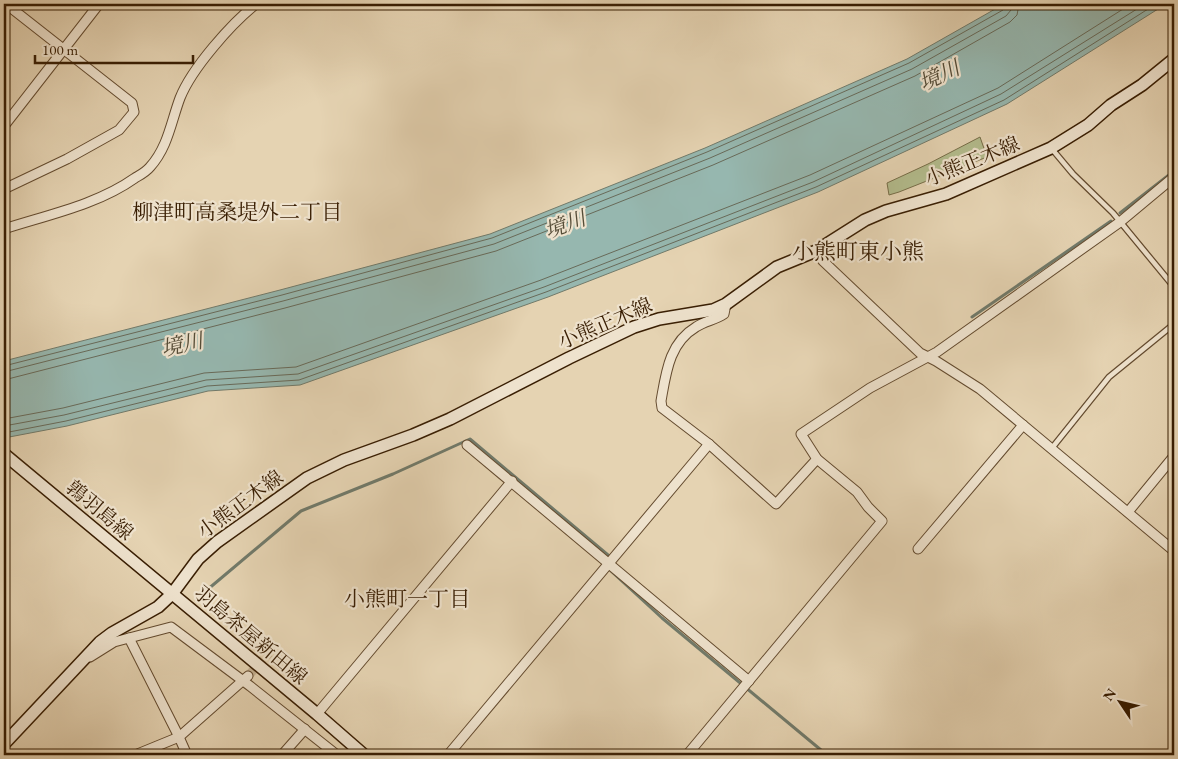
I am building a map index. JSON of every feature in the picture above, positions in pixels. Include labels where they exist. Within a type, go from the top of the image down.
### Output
[{"type":"main road","name":"小熊正木線","points":[[172,594],[198,558],[307,478],[344,460],[413,435],[450,419],[634,327],[660,319],[713,310],[726,304],[777,267],[816,251],[865,220],[946,194],[1051,148],[1088,125],[1111,105],[1142,86],[1174,60]]},
{"type":"main road","name":"鶉羽島線","points":[[4,454],[172,594]]},
{"type":"main road","name":"羽島茶屋新田線","points":[[4,744],[100,642],[112,633],[158,607],[172,594],[364,755]]},
{"type":"street","points":[[4,189],[67,160],[118,130],[134,112],[132,103],[6,4]]},
{"type":"street","points":[[4,126],[99,4]]},
{"type":"street","points":[[4,229],[98,198],[128,183],[149,168],[162,149],[172,126],[180,98],[188,82],[211,51],[247,11],[256,4]]},
{"type":"street","points":[[687,755],[882,521],[857,492],[817,458],[801,434],[870,388],[937,352],[1120,222],[1174,177]]},
{"type":"street","points":[[816,251],[823,261],[920,353],[980,388],[1174,551]]},
{"type":"street","points":[[726,304],[724,314],[694,328],[682,337],[671,354],[660,401],[662,408],[709,444],[776,504],[817,458]]},
{"type":"street","points":[[918,549],[1023,425]]},
{"type":"street","points":[[448,755],[709,444]]},
{"type":"street","points":[[467,445],[749,681]]},
{"type":"street","points":[[1128,512],[1174,456]]},
{"type":"street","points":[[317,714],[512,481]]},
{"type":"street","points":[[81,662],[114,642],[171,627],[245,679],[337,755]]},
{"type":"street","points":[[129,638],[187,755]]},
{"type":"street","points":[[135,755],[179,737],[245,679]]},
{"type":"street","points":[[282,755],[304,729]]},
{"type":"lane","points":[[1051,148],[1073,174],[1120,222],[1174,287]]},
{"type":"lane","points":[[1052,448],[1109,377],[1174,324]]},
{"type":"green space","points":[[980,137],[987,157],[889,195],[887,183]]},
{"type":"water","name":"境川","points":[[1004,4],[1166,4],[1007,104],[818,192],[548,297],[300,385],[208,391],[67,426],[4,438],[4,361],[490,234],[705,148],[907,59]]},
{"type":"waterway","points":[[1120,213],[1174,171]]},
{"type":"waterway","points":[[972,317],[1111,221]]},
{"type":"waterway","points":[[207,590],[301,511],[393,474],[470,439],[608,555]]},
{"type":"waterway","points":[[611,571],[662,618],[827,755]]},
{"type":"tunnel","points":[[248,676],[269,653]]},
{"type":"district","name":"柳津町高桑堤外二丁目","points":[[237,211]]},
{"type":"district","name":"小熊町東小熊","points":[[858,251]]},
{"type":"district","name":"小熊町一丁目","points":[[407,598]]}]
